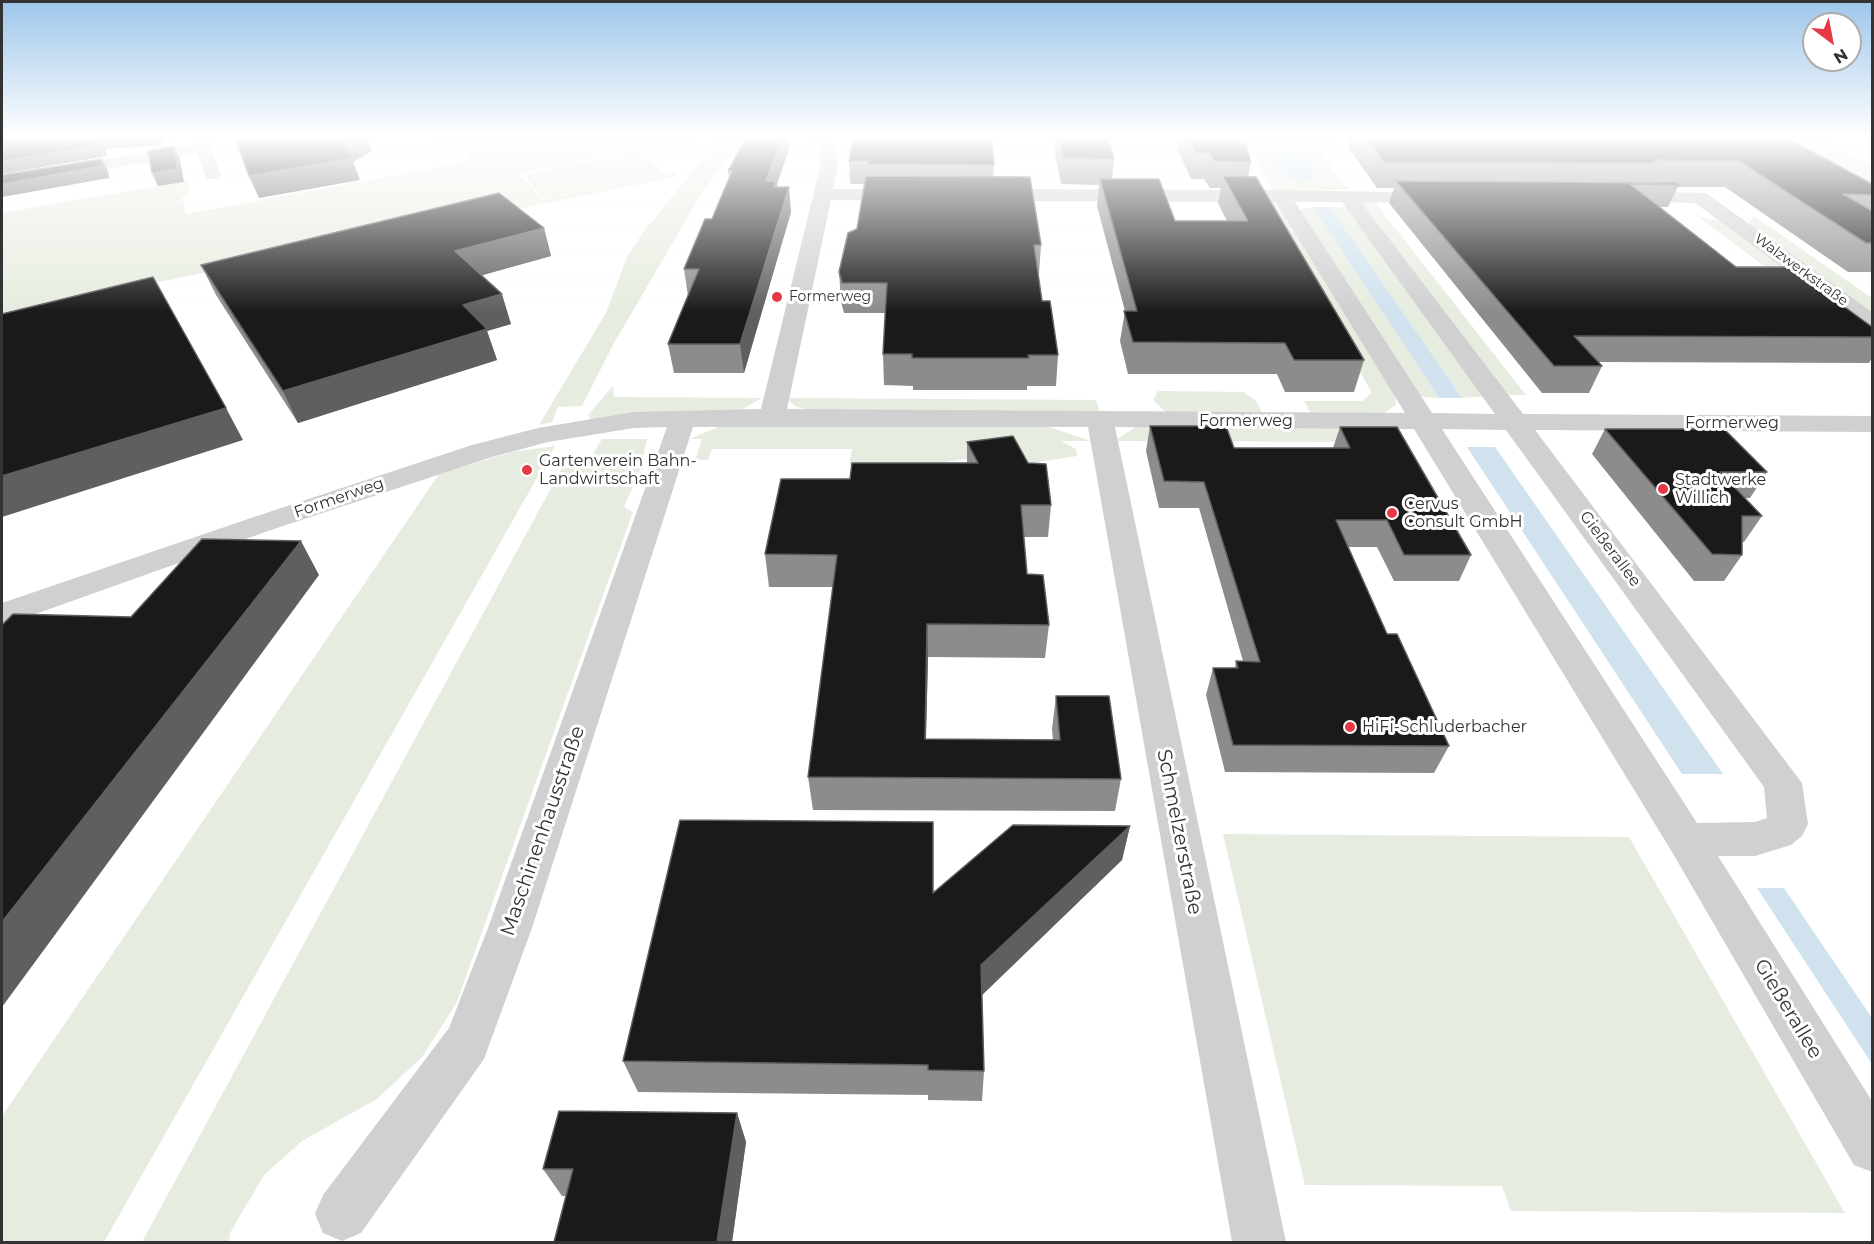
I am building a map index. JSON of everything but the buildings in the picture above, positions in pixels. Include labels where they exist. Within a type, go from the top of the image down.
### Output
[{"type":"street","points":[[772,417],[823,196]]},
{"type":"street","name":"Gießerallee","points":[[1282,196],[1686,840],[1872,1147]]},
{"type":"street","name":"Gießerallee","points":[[1348,196],[1783,783],[1788,824],[1777,833],[1755,839],[1686,840]]},
{"type":"street","name":"Walzwerkstraße","points":[[1700,196],[1872,322]]},
{"type":"street","name":"Formerweg","points":[[2,615],[251,527],[482,451],[587,426],[683,418],[772,417],[1872,424]]},
{"type":"street","name":"Maschinenhausstraße","points":[[342,1214],[467,1043],[510,928],[683,418]]},
{"type":"street","name":"Schmelzerstraße","points":[[1100,420],[1259,1242]]},
{"type":"shaded area","points":[[100,196],[185,196],[182,198],[186,214],[283,196],[539,196],[542,199],[556,196],[581,196],[2,314],[2,213]]},
{"type":"shaded area","points":[[672,196],[700,196],[614,343],[582,406],[558,407],[552,422],[539,425],[606,313],[627,257]]},
{"type":"shaded area","points":[[1261,199],[1277,202],[1395,395],[1396,405],[1384,413],[1311,414],[1304,401],[1362,401],[1372,393]]},
{"type":"shaded area","points":[[1373,200],[1526,395],[1503,395],[1359,203]]},
{"type":"shaded area","points":[[1313,207],[1439,398],[1414,396],[1295,211]]},
{"type":"shaded area","points":[[1330,207],[1350,207],[1489,396],[1462,398]]},
{"type":"shaded area","points":[[1697,216],[1723,222],[1789,268],[1768,269]]},
{"type":"shaded area","points":[[1754,216],[1872,298],[1872,314],[1748,226]]},
{"type":"shaded area","points":[[613,386],[614,397],[762,398],[739,411],[591,420],[588,415]]},
{"type":"shaded area","points":[[1158,391],[1244,392],[1256,401],[1263,414],[1167,413],[1153,400]]},
{"type":"shaded area","points":[[786,398],[1096,400],[1100,412],[813,412],[795,406]]},
{"type":"shaded area","points":[[725,424],[1046,426],[1091,441],[1061,441],[1076,449],[1077,456],[1012,466],[997,440],[978,440],[987,456],[924,465],[849,465],[852,449],[712,449],[708,460],[695,460],[702,439],[690,439]]},
{"type":"shaded area","points":[[1137,426],[1372,427],[1386,442],[1114,441]]},
{"type":"shaded area","points":[[602,439],[647,439],[640,470],[624,507],[633,512],[456,1004],[422,1057],[377,1099],[302,1141],[264,1175],[230,1233],[229,1242],[142,1242],[562,468],[585,468]]},
{"type":"shaded area","points":[[555,446],[104,1242],[2,1242],[2,1116],[439,474],[512,452]]},
{"type":"shaded area","points":[[1223,834],[1629,837],[1845,1213],[1511,1211],[1502,1186],[1305,1185]]},
{"type":"water","points":[[1313,207],[1330,207],[1462,398],[1439,398]]},
{"type":"water","points":[[1467,447],[1495,447],[1723,774],[1682,774]]},
{"type":"water","points":[[1757,888],[1784,888],[1872,1018],[1872,1064]]},
{"type":"place","name":"Formerweg","points":[[777,297]]},
{"type":"place","name":"Gartenverein Bahn- Landwirtschaft","points":[[527,470]]},
{"type":"place","name":"Stadtwerke Willich","points":[[1663,489]]},
{"type":"place","name":"Cervus Consult GmbH","points":[[1392,513]]},
{"type":"place","name":"HiFi-Schluderbacher","points":[[1350,727]]}]
